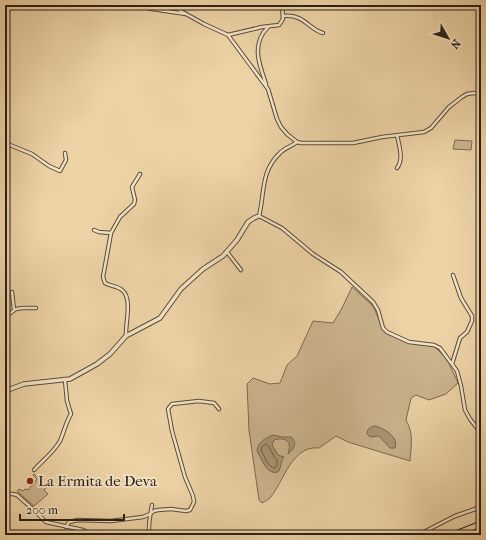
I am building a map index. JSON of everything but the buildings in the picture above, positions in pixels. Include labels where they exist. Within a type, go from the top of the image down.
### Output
[{"type":"highway","points":[[453,535],[481,524]]},
{"type":"highway","points":[[477,535],[481,533]]},
{"type":"street","points":[[136,5],[152,9],[188,14]]},
{"type":"street","points":[[170,5],[228,35],[266,86],[271,96],[281,127],[297,142],[353,144],[427,130],[449,107],[462,97],[467,94],[481,94]]},
{"type":"street","points":[[228,35],[279,25],[283,19],[282,5]]},
{"type":"street","points":[[283,16],[287,15],[302,19],[317,31],[323,33]]},
{"type":"street","points":[[266,86],[257,48],[261,36],[268,26]]},
{"type":"street","points":[[397,136],[401,158],[400,165],[397,168]]},
{"type":"street","points":[[259,216],[262,186],[267,171],[280,153],[297,142]]},
{"type":"street","points":[[5,143],[32,154],[49,166],[60,171],[66,160],[65,153]]},
{"type":"street","points":[[126,336],[127,301],[125,292],[120,288],[106,284],[103,279],[110,233],[120,217],[134,204],[135,200],[132,187],[140,174]]},
{"type":"street","points":[[5,391],[24,384],[65,380],[85,372],[97,364],[110,354],[126,336],[160,318],[172,300],[188,283],[208,266],[217,261],[237,240],[248,222],[259,216]]},
{"type":"street","points":[[259,216],[282,228],[313,254],[341,272],[373,302],[378,310],[383,328],[387,332],[409,342],[434,345],[440,348],[457,371],[465,410],[470,419],[481,432]]},
{"type":"street","points":[[94,230],[110,233]]},
{"type":"street","points":[[226,252],[241,270]]},
{"type":"street","points":[[452,364],[460,338],[468,332],[472,322],[472,316],[461,298],[453,275]]},
{"type":"street","points":[[12,292],[14,310]]},
{"type":"street","points":[[5,317],[10,315],[14,310],[36,308]]},
{"type":"street","points":[[34,470],[58,445],[66,422],[71,414],[67,400],[65,380]]},
{"type":"street","points":[[66,527],[69,522],[78,520],[111,521],[142,517],[150,514],[154,510],[190,510],[194,502],[194,496],[185,477],[176,448],[168,409],[172,404],[199,401],[214,403],[219,409]]},
{"type":"street","points":[[5,494],[17,495],[34,509],[46,522],[83,530],[92,535]]},
{"type":"street","points":[[150,535],[148,530],[151,520],[150,514],[152,505]]},
{"type":"street","points":[[418,535],[455,516],[481,507]]},
{"type":"shaded area","points":[[455,140],[472,141],[471,150],[453,149]]},
{"type":"shaded area","points":[[352,287],[373,306],[385,333],[406,341],[435,347],[447,359],[458,383],[446,394],[429,400],[416,395],[411,398],[406,420],[409,425],[411,435],[410,461],[348,442],[336,436],[319,448],[302,452],[295,458],[270,498],[262,503],[259,500],[249,430],[247,384],[253,378],[270,384],[280,383],[287,365],[297,356],[313,321],[333,323]]},
{"type":"shaded area","points":[[34,474],[47,487],[44,490],[48,494],[34,506],[17,491],[19,489],[23,491],[25,489],[28,490],[37,479],[33,475]]},
{"type":"water","points":[[375,426],[386,431],[393,437],[396,444],[395,448],[390,448],[379,436],[370,437],[367,434],[369,428]]},
{"type":"water","points":[[273,435],[291,437],[295,444],[288,454],[289,444],[287,441],[283,439],[274,440],[272,445],[278,455],[284,457],[278,472],[267,469],[257,451],[262,441]]},
{"type":"place","name":"La Ermita de Deva","points":[[30,481]]}]
